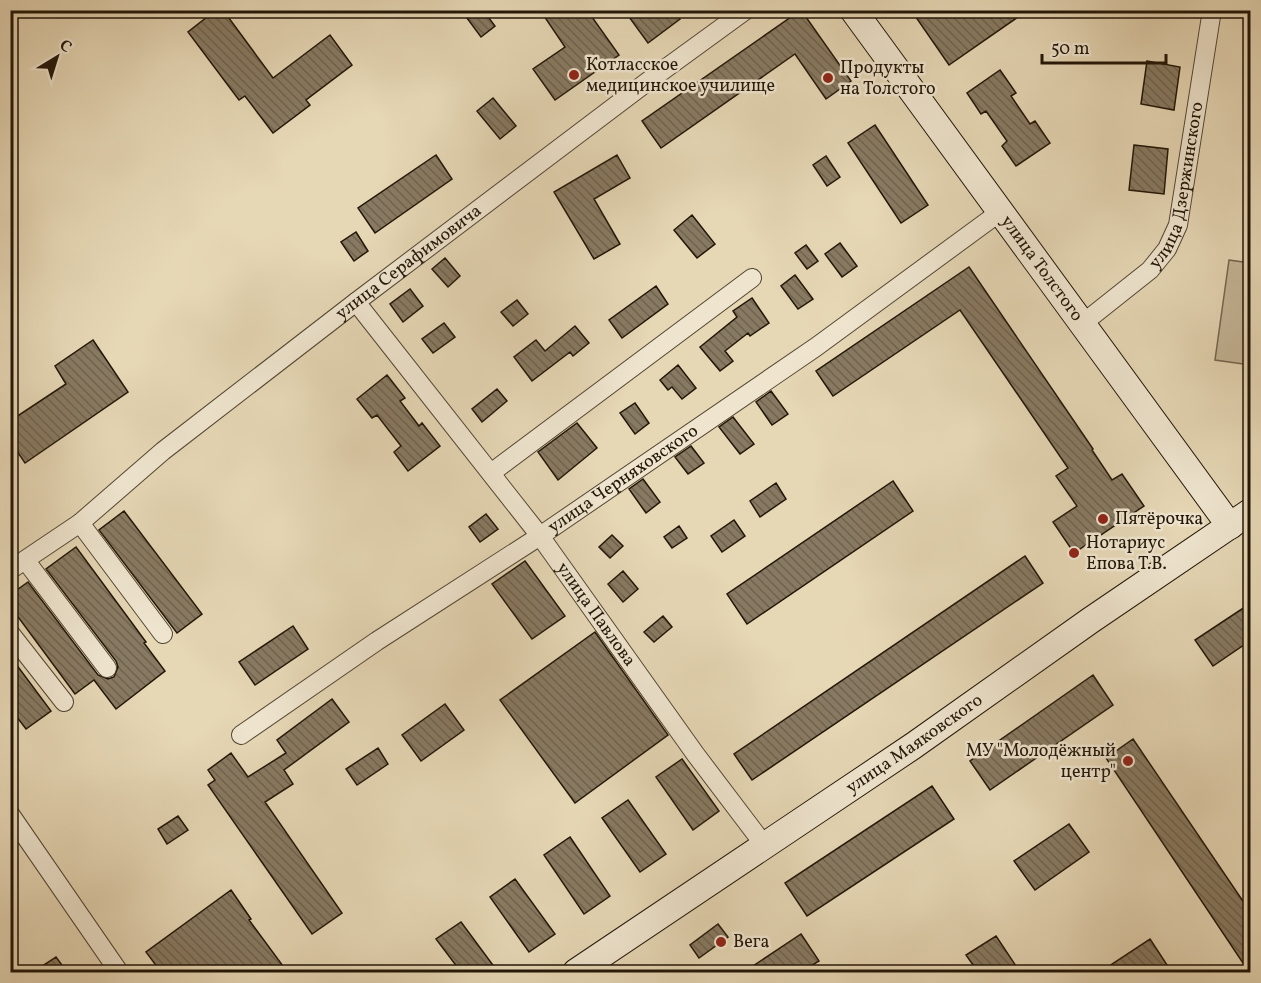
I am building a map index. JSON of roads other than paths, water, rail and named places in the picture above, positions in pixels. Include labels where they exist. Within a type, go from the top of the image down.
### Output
[{"type":"street","name":"улица Серафимовича","points":[[107,668],[18,566],[80,523],[163,452],[356,302],[746,10]]},
{"type":"street","name":"улица Толстого","points":[[853,10],[1082,324],[1240,519]]},
{"type":"street","name":"улица Дзержинского","points":[[1082,324],[1150,270],[1167,249],[1178,225],[1212,10]]},
{"type":"street","name":"улица Черняховского","points":[[241,735],[377,641],[540,536],[816,347],[1000,212]]},
{"type":"street","points":[[491,473],[752,278]]},
{"type":"street","name":"улица Павлова","points":[[356,302],[540,536],[696,755],[765,846]]},
{"type":"street","name":"улица Маяковского","points":[[576,972],[913,746],[1091,620],[1240,519]]},
{"type":"street","points":[[80,523],[163,634]]},
{"type":"street","points":[[10,633],[64,702]]},
{"type":"street","points":[[10,814],[118,972]]},
{"type":"place","name":"Котласское медицинское училище","points":[[574,75]]},
{"type":"place","name":"Продукты на Толстого","points":[[828,78]]},
{"type":"place","name":"Пятёрочка","points":[[1103,519]]},
{"type":"place","name":"Нотариус Епова Т.В.","points":[[1074,553]]},
{"type":"place","name":"МУ \"Молодёжный центр\"","points":[[1128,761]]},
{"type":"place","name":"Вега","points":[[721,942]]}]
